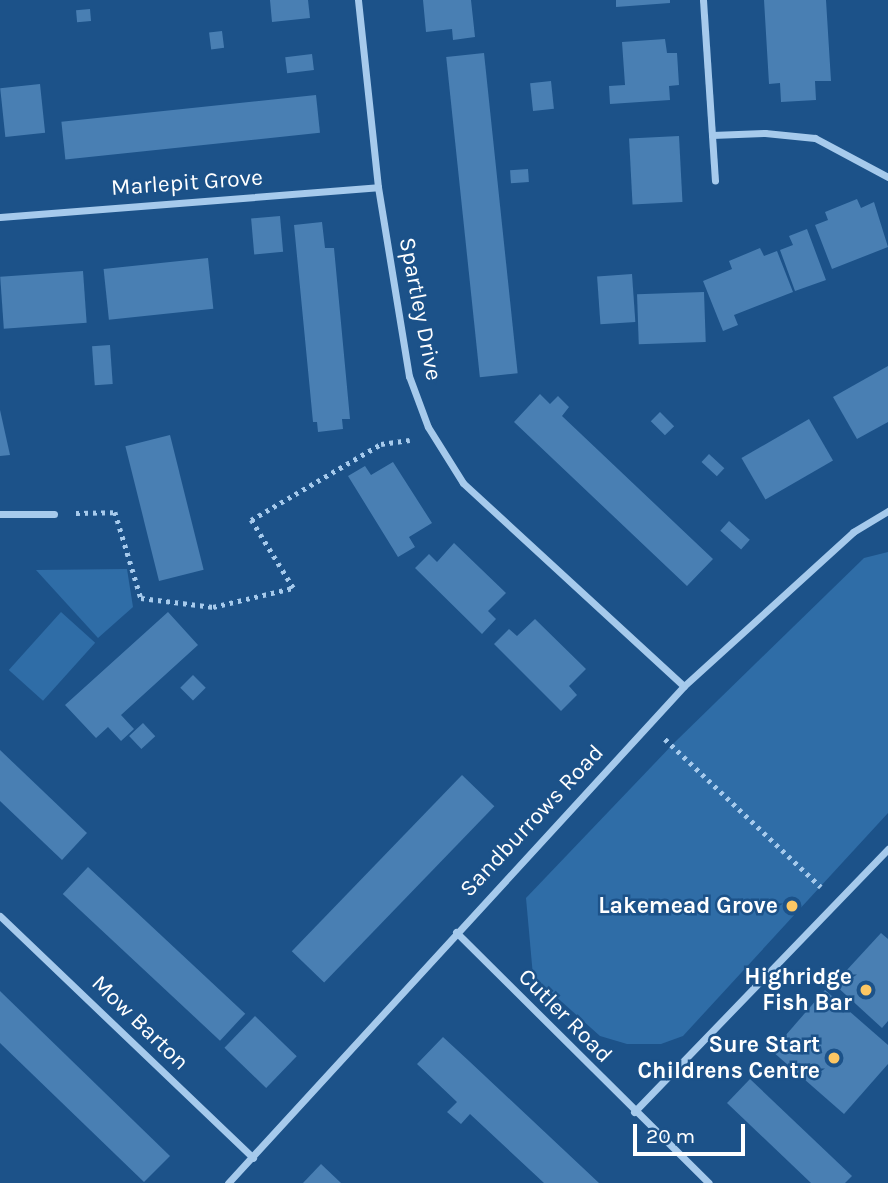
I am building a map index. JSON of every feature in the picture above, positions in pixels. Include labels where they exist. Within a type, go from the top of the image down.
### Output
[{"type":"street","name":"Spartley Drive","points":[[358,0],[378,187],[409,376],[434,437],[463,483],[684,686]]},
{"type":"street","points":[[703,0],[715,181]]},
{"type":"street","points":[[712,135],[765,133],[815,138],[888,177]]},
{"type":"street","name":"Marlepit Grove","points":[[0,217],[378,187]]},
{"type":"street","name":"Sandburrows Road","points":[[228,1183],[684,686],[844,539],[888,511]]},
{"type":"street","points":[[0,514],[54,514]]},
{"type":"street","points":[[634,1112],[888,849]]},
{"type":"street","name":"Mow Barton","points":[[0,916],[253,1158]]},
{"type":"street","name":"Cutler Road","points":[[456,932],[634,1112],[709,1183]]},
{"type":"path","points":[[54,514],[115,512],[141,598],[213,607],[293,588],[251,520],[381,443],[434,437]]},
{"type":"path","points":[[649,724],[838,901]]},
{"type":"shaded area","points":[[888,552],[888,813],[683,1036],[661,1044],[627,1044],[600,1036],[533,976],[526,898],[675,742],[864,558]]},
{"type":"shaded area","points":[[127,569],[133,607],[98,638],[36,570]]},
{"type":"shaded area","points":[[61,612],[95,643],[43,701],[9,670]]},
{"type":"building","points":[[270,0],[308,0],[310,18],[272,22]]},
{"type":"building","points":[[423,0],[471,0],[475,37],[453,40],[452,29],[426,32]]},
{"type":"building","points":[[616,0],[670,0],[670,3],[616,7]]},
{"type":"building","points":[[764,0],[826,0],[831,81],[815,81],[816,100],[781,102],[780,83],[769,84]]},
{"type":"building","points":[[90,9],[91,21],[77,22],[76,10]]},
{"type":"building","points":[[222,31],[224,48],[211,49],[209,33]]},
{"type":"building","points":[[665,39],[667,53],[677,53],[679,85],[669,86],[670,100],[610,104],[609,86],[625,85],[622,42]]},
{"type":"building","points":[[484,53],[518,373],[480,377],[446,57]]},
{"type":"building","points":[[312,54],[314,70],[287,73],[285,57]]},
{"type":"building","points":[[551,81],[554,109],[533,111],[530,83]]},
{"type":"building","points":[[40,84],[45,133],[5,137],[0,88]]},
{"type":"building","points":[[316,95],[320,133],[65,160],[61,122]]},
{"type":"building","points":[[679,136],[682,202],[633,205],[629,139]]},
{"type":"building","points":[[528,169],[529,182],[511,183],[510,170]]},
{"type":"building","points":[[857,199],[861,208],[874,202],[888,247],[832,269],[815,225],[828,220],[825,212]]},
{"type":"building","points":[[280,216],[283,252],[254,254],[251,219]]},
{"type":"building","points":[[322,222],[325,248],[334,248],[350,419],[342,419],[343,429],[318,432],[317,422],[313,422],[294,225]]},
{"type":"building","points":[[807,229],[826,280],[795,291],[780,250],[793,245],[789,236]]},
{"type":"building","points":[[760,248],[764,256],[777,251],[793,292],[734,315],[738,325],[723,331],[703,281],[732,269],[729,261]]},
{"type":"building","points":[[208,258],[213,309],[109,320],[104,269]]},
{"type":"building","points":[[83,271],[87,323],[4,329],[0,277]]},
{"type":"building","points":[[632,274],[635,322],[600,324],[597,276]]},
{"type":"building","points":[[704,292],[706,342],[639,344],[637,294]]},
{"type":"building","points":[[110,345],[113,384],[95,385],[92,346]]},
{"type":"building","points":[[888,366],[888,422],[857,439],[833,397]]},
{"type":"building","points":[[540,394],[550,404],[558,396],[569,407],[562,416],[713,559],[687,586],[514,422]]},
{"type":"building","points":[[0,410],[10,455],[0,456]]},
{"type":"building","points":[[660,412],[674,426],[665,435],[651,421]]},
{"type":"building","points":[[809,419],[833,461],[765,500],[741,458]]},
{"type":"building","points":[[170,435],[204,570],[159,581],[125,446]]},
{"type":"building","points":[[709,454],[724,468],[717,476],[701,462]]},
{"type":"building","points":[[393,462],[432,523],[409,537],[415,547],[398,557],[348,476],[365,466],[371,475]]},
{"type":"building","points":[[729,521],[750,540],[741,549],[720,531]]},
{"type":"building","points":[[454,543],[506,593],[488,611],[496,619],[482,634],[415,568],[429,554],[437,562]]},
{"type":"building","points":[[168,612],[198,645],[121,715],[134,729],[121,741],[108,727],[96,738],[65,705]]},
{"type":"building","points":[[535,619],[586,669],[569,686],[577,695],[561,711],[494,644],[509,629],[517,636]]},
{"type":"building","points":[[193,675],[206,688],[193,700],[180,688]]},
{"type":"building","points":[[143,723],[155,736],[141,749],[129,736]]},
{"type":"building","points":[[0,750],[87,833],[62,860],[0,801]]},
{"type":"building","points":[[462,775],[494,806],[324,982],[292,951]]},
{"type":"building","points":[[88,867],[245,1014],[220,1041],[63,894]]},
{"type":"building","points":[[881,933],[888,939],[888,1021],[882,1028],[834,984]]},
{"type":"building","name":"Sure Start Childrens Centre","points":[[825,990],[888,1045],[888,1064],[844,1114],[772,1051]]},
{"type":"building","points":[[0,991],[170,1156],[144,1182],[0,1043]]},
{"type":"building","points":[[255,1016],[297,1056],[266,1088],[224,1048]]},
{"type":"building","points":[[443,1037],[599,1183],[544,1183],[470,1114],[461,1124],[447,1112],[457,1102],[417,1064]]},
{"type":"building","points":[[750,1079],[852,1176],[845,1183],[811,1183],[727,1103]]},
{"type":"building","points":[[321,1164],[341,1183],[303,1183]]},
{"type":"place","name":"Lakemead Grove","points":[[792,906]]},
{"type":"place","name":"Highridge Fish Bar","points":[[866,990]]},
{"type":"place","name":"Sure Start Childrens Centre","points":[[834,1058]]}]
